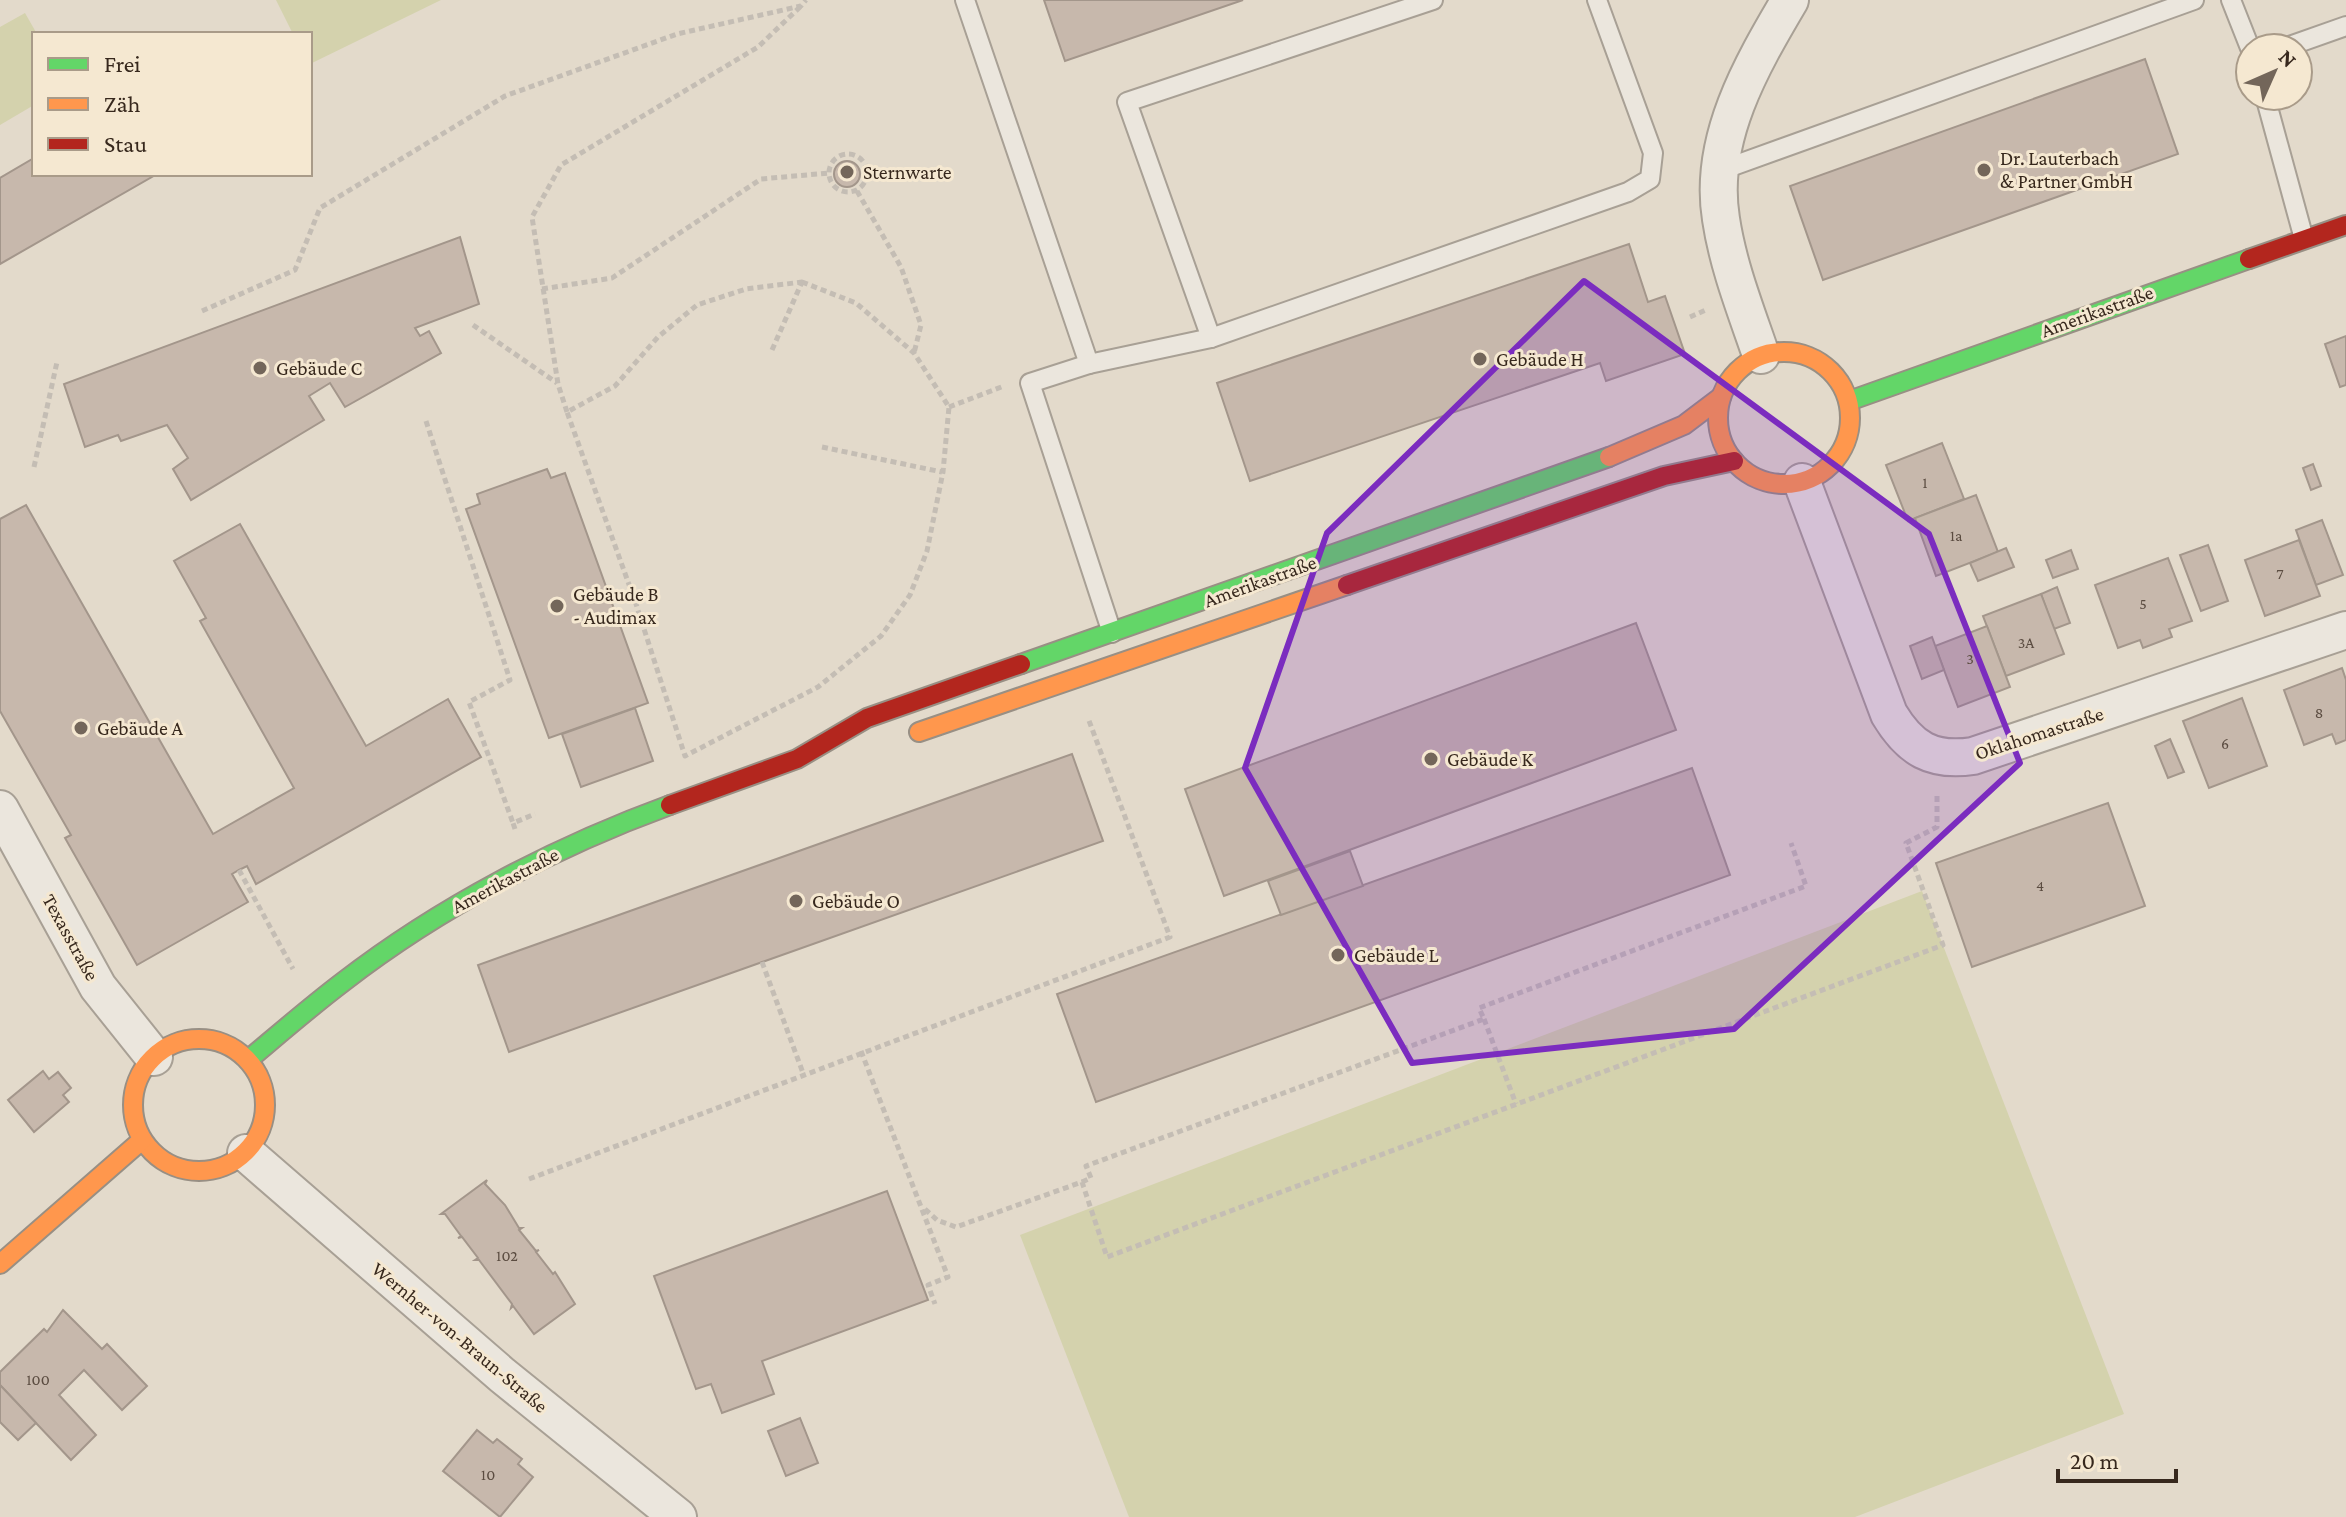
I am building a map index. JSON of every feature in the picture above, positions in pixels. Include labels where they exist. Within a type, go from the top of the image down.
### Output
[{"type":"street","points":[[1721,397],[1718,424],[1726,450],[1746,471],[1773,484],[1802,482],[1832,465],[1849,435],[1849,401],[1836,376],[1815,359],[1779,351],[1761,355],[1720,217],[1719,171],[1726,134],[1761,49],[1790,0]]},
{"type":"street","name":"Amerikastraße","points":[[1849,401],[2346,225]]},
{"type":"street","name":"Amerikastraße","points":[[248,1060],[344,981],[457,905],[607,828],[797,759],[867,718],[1651,442],[1684,425],[1721,397],[1730,379],[1743,365],[1761,355]]},
{"type":"street","name":"Amerikastraße","points":[[902,738],[1664,476],[1734,461]]},
{"type":"street","points":[[1802,482],[1889,714],[1902,736],[1932,756]]},
{"type":"street","name":"Oklahomastraße","points":[[1932,756],[1953,759],[1973,756],[2346,630]]},
{"type":"street","name":"Amerikastraße","points":[[797,759],[838,755]]},
{"type":"street","name":"Texasstraße","points":[[0,809],[98,987],[154,1057]]},
{"type":"street","points":[[201,1039],[226,1046],[248,1060],[262,1085],[265,1114],[255,1141],[246,1153],[229,1164],[211,1170],[191,1171],[172,1166],[142,1140],[134,1119],[133,1096],[140,1074],[154,1057],[168,1047],[201,1039]]},
{"type":"street","points":[[0,1264],[142,1140]]},
{"type":"street","name":"Wernher-von-Braun-Straße","points":[[246,1153],[502,1375],[678,1517]]},
{"type":"lane","points":[[965,0],[1089,364]]},
{"type":"lane","points":[[1211,338],[1127,102],[1433,0]]},
{"type":"lane","points":[[1122,662],[1030,383],[1089,364],[1211,338],[1628,192],[1650,179],[1653,153],[1597,0]]},
{"type":"lane","points":[[1719,171],[2194,0]]},
{"type":"lane","points":[[2231,0],[2244,32]]},
{"type":"lane","points":[[2314,37],[2346,26]]},
{"type":"lane","points":[[2269,112],[2304,239]]},
{"type":"path","points":[[567,412],[615,386],[658,337],[697,305],[746,289],[802,282],[856,303],[914,353],[949,407],[943,472],[927,551],[910,595],[881,636],[818,687],[685,756],[636,604],[567,412],[558,384],[532,217],[561,165],[758,47],[806,0]]},
{"type":"path","points":[[202,311],[295,270],[320,208],[505,96],[677,34],[801,6]]},
{"type":"path","points":[[842,154],[861,158],[868,176],[857,191],[839,191],[832,185],[829,173],[834,159],[842,154]]},
{"type":"path","points":[[542,289],[612,278],[761,179],[829,173]]},
{"type":"path","points":[[857,191],[901,267],[921,325],[914,353]]},
{"type":"path","points":[[772,350],[802,282]]},
{"type":"path","points":[[473,325],[558,384]]},
{"type":"path","points":[[34,467],[57,362]]},
{"type":"path","points":[[949,407],[1006,385],[1030,383]]},
{"type":"path","points":[[426,421],[510,680],[469,702],[513,823]]},
{"type":"path","points":[[822,447],[943,472]]},
{"type":"path","points":[[529,1179],[861,1051],[1170,937],[1074,678]]},
{"type":"path","points":[[1082,1182],[1107,1257],[1943,945],[1906,843],[1937,827],[1940,814],[1932,756]]},
{"type":"path","points":[[1516,1104],[1479,1008],[1806,886],[1791,843]]},
{"type":"path","points":[[239,870],[295,972]]},
{"type":"path","points":[[762,962],[803,1073]]},
{"type":"path","points":[[925,1209],[937,1220],[956,1227],[1091,1178],[1086,1166],[1484,1019]]},
{"type":"path","points":[[861,1051],[925,1209],[948,1277],[928,1285],[935,1304]]},
{"type":"highlighted area","points":[[1584,281],[1929,534],[2020,763],[1734,1029],[1412,1063],[1245,768],[1327,533]]},
{"type":"shaded area","points":[[276,0],[441,0],[312,63],[312,32],[292,32]]},
{"type":"shaded area","points":[[25,13],[36,32],[32,32],[32,106],[0,125],[0,27]]},
{"type":"shaded area","points":[[1922,891],[2124,1414],[1855,1517],[1129,1517],[1020,1235]]},
{"type":"building","points":[[1044,0],[1243,0],[1065,61]]},
{"type":"building","name":"Dr. Lauterbach & Partner GmbH","points":[[2145,59],[2178,154],[1823,280],[1790,186]]},
{"type":"building","points":[[32,159],[32,176],[154,176],[0,264],[0,178]]},
{"type":"building","name":"Sternwarte","points":[[847,161],[856,165],[860,174],[856,183],[847,187],[838,183],[834,174],[838,165]]},
{"type":"building","name":"Gebäude C","points":[[460,237],[479,304],[415,328],[420,336],[429,331],[441,353],[345,407],[330,383],[309,396],[324,420],[191,500],[173,469],[188,458],[167,425],[121,441],[118,435],[85,447],[64,384]]},
{"type":"building","name":"Gebäude H","points":[[1629,244],[1648,302],[1665,296],[1685,354],[1606,381],[1600,363],[1250,481],[1217,383]]},
{"type":"building","points":[[2346,336],[2346,385],[2340,387],[2325,344]]},
{"type":"building","points":[[1942,443],[1964,499],[1908,521],[1886,465]]},
{"type":"building","points":[[2313,464],[2321,486],[2311,490],[2303,468]]},
{"type":"building","name":"Gebäude B - Audimax","points":[[547,469],[551,478],[565,473],[648,703],[549,738],[466,509],[480,504],[477,494]]},
{"type":"building","points":[[1976,495],[1998,552],[1936,576],[1915,518]]},
{"type":"building","name":"Gebäude A","points":[[26,505],[213,834],[294,788],[200,621],[206,618],[174,561],[240,524],[366,746],[448,699],[481,757],[256,884],[247,866],[232,874],[248,902],[137,965],[65,838],[71,835],[0,711],[0,519]]},
{"type":"building","points":[[2322,520],[2343,575],[2316,585],[2296,530]]},
{"type":"building","points":[[2299,540],[2320,596],[2265,616],[2245,560]]},
{"type":"building","points":[[2208,545],[2228,601],[2201,611],[2180,555]]},
{"type":"building","points":[[2006,548],[2014,567],[1978,581],[1970,563]]},
{"type":"building","points":[[2071,550],[2078,569],[2053,578],[2046,560]]},
{"type":"building","points":[[2168,558],[2192,621],[2169,629],[2172,637],[2143,648],[2140,640],[2118,648],[2095,585]]},
{"type":"building","points":[[2057,587],[2070,623],[2054,629],[2041,594]]},
{"type":"building","points":[[2041,594],[2064,654],[2006,676],[1983,616]]},
{"type":"building","name":"Gebäude K","points":[[1636,623],[1676,730],[1224,896],[1185,789]]},
{"type":"building","points":[[1987,626],[2010,687],[1958,707],[1935,646]]},
{"type":"building","points":[[1932,637],[1944,670],[1922,679],[1910,646]]},
{"type":"building","points":[[2342,668],[2346,680],[2346,740],[2336,744],[2332,734],[2304,745],[2284,690]]},
{"type":"building","points":[[2242,698],[2267,766],[2209,788],[2183,721]]},
{"type":"building","points":[[635,708],[653,761],[581,787],[562,734]]},
{"type":"building","points":[[2170,739],[2184,772],[2168,778],[2155,746]]},
{"type":"building","name":"Gebäude O","points":[[1072,754],[1103,841],[509,1052],[478,965]]},
{"type":"building","name":"Gebäude L","points":[[1692,768],[1730,875],[1096,1102],[1057,994]]},
{"type":"building","points":[[2108,803],[2145,906],[1972,967],[1936,863]]},
{"type":"building","points":[[1350,851],[1363,886],[1281,915],[1268,881]]},
{"type":"building","points":[[43,1071],[49,1079],[58,1072],[71,1088],[63,1095],[69,1102],[34,1132],[8,1100]]},
{"type":"building","points":[[487,1180],[485,1184],[505,1205],[536,1251],[539,1250],[536,1252],[553,1274],[555,1272],[575,1304],[534,1334],[513,1306],[511,1308],[512,1304],[479,1260],[475,1260],[478,1258],[462,1237],[458,1238],[461,1236],[445,1214],[441,1214]]},
{"type":"building","points":[[887,1191],[928,1300],[762,1361],[774,1394],[722,1413],[711,1384],[696,1389],[654,1276]]},
{"type":"building","points":[[63,1310],[102,1349],[107,1344],[147,1386],[122,1410],[84,1370],[59,1395],[96,1435],[71,1460],[0,1385],[0,1372],[44,1329],[47,1332]]},
{"type":"building","points":[[0,1385],[36,1423],[18,1440],[0,1422]]},
{"type":"building","points":[[800,1418],[818,1463],[786,1476],[768,1431]]},
{"type":"building","points":[[477,1430],[493,1443],[497,1439],[522,1459],[518,1464],[533,1477],[500,1517],[443,1471]]},
{"type":"traffic: fast","points":[[1849,401],[2249,259]]},
{"type":"traffic: fast","points":[[1021,664],[1609,457]]},
{"type":"traffic: fast","points":[[248,1060],[343,982],[459,904],[584,840],[670,805]]},
{"type":"traffic: slow","points":[[1784,352],[1809,357],[1831,371],[1845,393],[1850,418],[1845,443],[1831,465],[1809,479],[1784,484],[1759,479],[1737,465],[1723,443],[1718,418],[1723,393],[1737,371],[1759,357],[1784,352]]},
{"type":"traffic: slow","points":[[1609,457],[1684,425],[1721,397]]},
{"type":"traffic: slow","points":[[919,732],[1347,585]]},
{"type":"traffic: slow","points":[[199,1039],[236,1050],[254,1068],[265,1105],[254,1142],[236,1160],[199,1171],[162,1160],[144,1142],[133,1105],[144,1068],[162,1050],[199,1039]]},
{"type":"traffic: slow","points":[[0,1264],[142,1140]]},
{"type":"traffic: jam","points":[[2249,259],[2346,225]]},
{"type":"traffic: jam","points":[[1347,585],[1664,476],[1734,461]]},
{"type":"traffic: jam","points":[[670,805],[797,759],[867,718],[1021,664]]},
{"type":"place","name":"Dr. Lauterbach & Partner GmbH","points":[[1984,170]]},
{"type":"place","name":"Sternwarte","points":[[847,172]]},
{"type":"place","name":"Gebäude H","points":[[1480,359]]},
{"type":"place","name":"Gebäude C","points":[[260,368]]},
{"type":"place","name":"Gebäude B - Audimax","points":[[557,606]]},
{"type":"place","name":"Gebäude A","points":[[81,728]]},
{"type":"place","name":"Gebäude K","points":[[1431,759]]},
{"type":"place","name":"Gebäude O","points":[[796,901]]},
{"type":"place","name":"Gebäude L","points":[[1338,955]]}]
